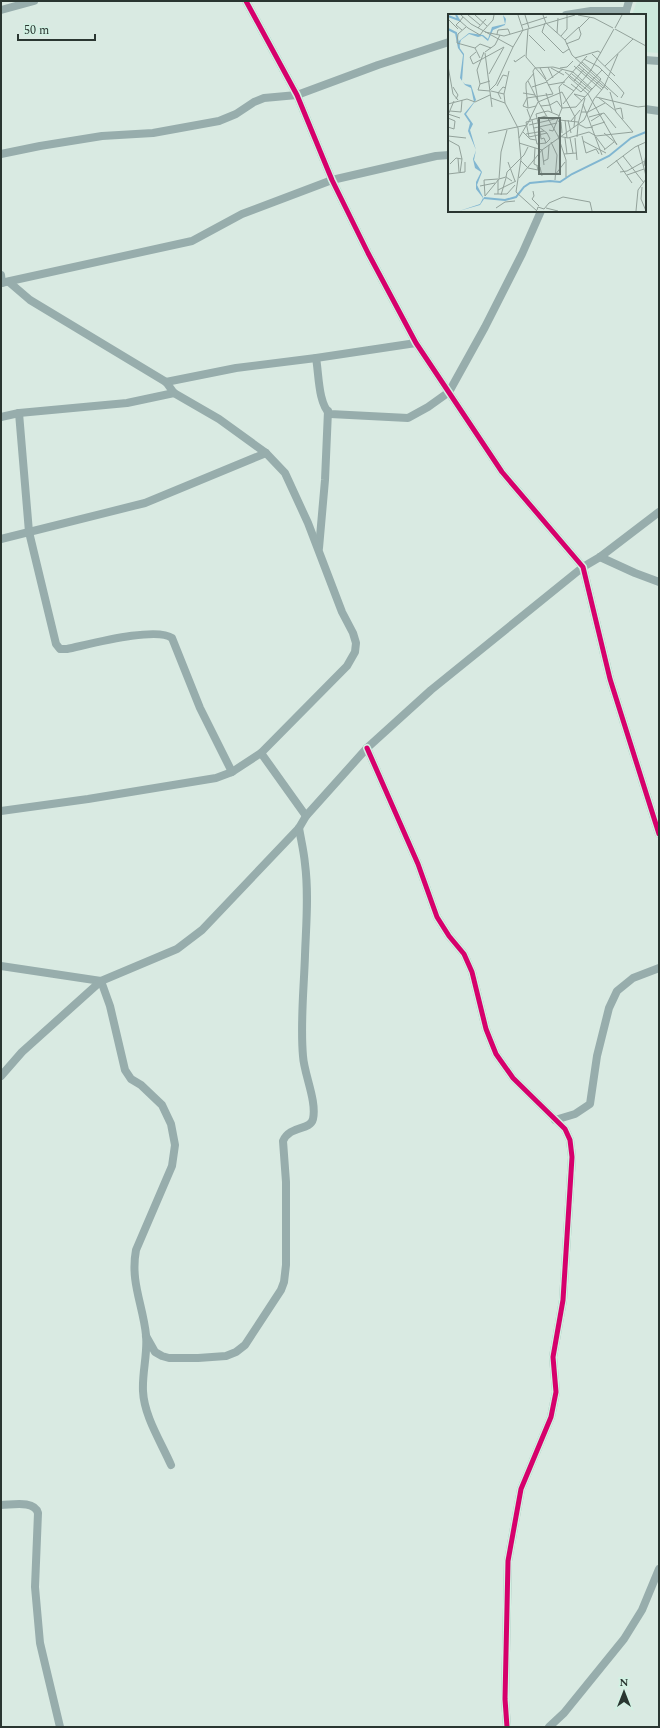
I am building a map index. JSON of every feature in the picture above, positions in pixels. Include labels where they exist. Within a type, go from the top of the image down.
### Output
[{"type":"street","points":[[1,10],[34,1]]},
{"type":"street","points":[[246,1],[297,95],[332,180],[368,253],[416,343],[502,472],[583,568],[610,679],[659,834]]},
{"type":"street","points":[[572,14],[590,11],[626,13],[629,1]]},
{"type":"street","points":[[1,154],[40,146],[95,138],[153,133],[199,126],[219,121],[264,98],[297,95],[378,65],[448,42]]},
{"type":"street","points":[[646,60],[659,61]]},
{"type":"street","points":[[646,109],[659,111]]},
{"type":"street","points":[[3,281],[192,241],[242,214],[332,180],[436,156],[448,155]]},
{"type":"street","points":[[316,358],[322,401],[325,409],[330,414],[408,418],[428,407],[449,392],[485,327],[522,254],[541,212]]},
{"type":"street","points":[[1,811],[209,780],[232,772],[261,753],[347,666],[355,652],[356,643],[353,633],[342,612],[308,523],[285,473],[266,453],[218,420],[174,393],[166,382],[30,300],[3,281]]},
{"type":"street","points":[[166,382],[236,368],[416,343]]},
{"type":"street","points":[[1,417],[20,413],[127,403],[174,393]]},
{"type":"street","points":[[319,551],[325,480],[328,411]]},
{"type":"street","points":[[20,413],[29,532],[56,644],[60,649],[66,650],[125,637],[168,634],[172,638],[200,708],[232,772]]},
{"type":"street","points":[[1,539],[145,503],[266,453]]},
{"type":"street","points":[[1,1076],[22,1052],[101,981],[177,949],[202,930],[299,828],[306,816],[367,748],[431,690],[583,568],[600,557],[659,512]]},
{"type":"street","points":[[600,557],[659,582]]},
{"type":"street","points":[[367,748],[418,864],[437,917],[467,960],[472,972],[486,1029],[496,1054],[514,1078],[564,1129],[570,1140],[572,1157],[563,1300],[553,1356],[556,1392],[551,1417],[521,1489],[508,1560],[505,1699],[507,1727]]},
{"type":"street","points":[[261,753],[306,816]]},
{"type":"street","points":[[146,1336],[155,1352],[169,1358],[226,1356],[236,1352],[245,1345],[281,1290],[284,1282],[286,1265],[286,1205],[283,1141],[286,1134],[307,1126],[313,1117],[312,1097],[303,1056],[302,999],[306,904],[305,865],[299,828]]},
{"type":"street","points":[[1,966],[101,981]]},
{"type":"street","points":[[555,1120],[575,1114],[590,1104],[598,1056],[609,1008],[617,991],[633,978],[659,968]]},
{"type":"street","points":[[101,981],[110,1006],[125,1070],[131,1079],[141,1085],[162,1105],[171,1124],[176,1145],[172,1166],[136,1250],[134,1262],[135,1283],[146,1336],[143,1390],[144,1400],[147,1413],[171,1465]]},
{"type":"street","points":[[1,1505],[32,1506],[38,1513],[35,1587],[40,1643],[60,1727]]},
{"type":"street","points":[[549,1727],[564,1714],[624,1639],[642,1610],[659,1569]]},
{"type":"shaded area","points":[[637,1],[659,1],[659,53],[646,52],[646,14],[632,14]]},
{"type":"cycle path","points":[[246,1],[297,95],[332,180],[368,253],[416,343],[502,472],[583,567],[610,679],[659,834]]},
{"type":"cycle path","points":[[367,748],[418,864],[437,917],[449,936],[464,954],[472,972],[486,1029],[496,1054],[513,1078],[565,1129],[570,1140],[572,1157],[563,1300],[553,1357],[556,1392],[551,1417],[521,1489],[508,1561],[505,1699],[507,1727]]}]
